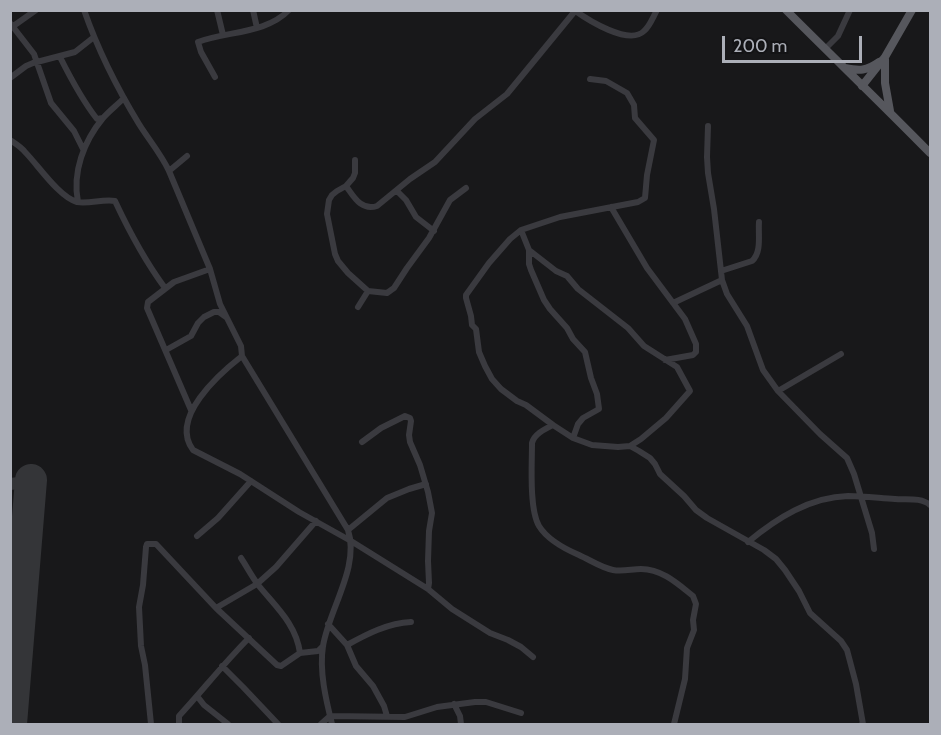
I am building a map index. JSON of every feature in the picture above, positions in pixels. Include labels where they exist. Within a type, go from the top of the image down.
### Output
[{"type":"main road","points":[[786,10],[930,153]]},
{"type":"main road","points":[[862,86],[885,57],[912,10]]},
{"type":"main road","points":[[843,67],[864,70],[885,57]]},
{"type":"main road","points":[[885,57],[885,83],[890,111]]},
{"type":"street","points":[[36,10],[11,25],[34,54],[51,103],[74,131],[83,148]]},
{"type":"street","points":[[84,10],[94,37],[124,98],[164,159],[210,269],[220,304],[241,346],[243,356],[348,530],[351,541],[350,556],[346,574],[326,628],[323,646],[323,676],[332,724]]},
{"type":"street","points":[[217,10],[223,35]]},
{"type":"street","points":[[253,10],[257,28]]},
{"type":"street","points":[[215,77],[198,42],[257,28],[276,21],[289,10]]},
{"type":"street","points":[[346,186],[359,204],[371,208],[377,206],[435,162],[475,119],[507,94],[575,11],[594,23],[630,36],[638,35],[645,30],[657,10]]},
{"type":"street","points":[[825,49],[838,36],[850,10]]},
{"type":"street","points":[[10,78],[26,66],[75,52],[94,37]]},
{"type":"street","points":[[60,57],[78,92],[92,112],[97,119],[103,118]]},
{"type":"street","points":[[529,250],[556,272],[567,276],[578,289],[628,328],[644,346],[677,367],[691,391],[666,418],[630,446],[592,445],[573,438],[501,389],[484,366],[466,298],[489,263],[521,230],[553,219],[641,201],[645,198],[654,140],[635,118],[634,105],[627,93],[606,81],[590,79]]},
{"type":"street","points":[[78,202],[77,180],[83,148],[103,118],[124,98]]},
{"type":"street","points":[[708,126],[708,172],[722,280],[727,294],[747,326],[763,370],[778,391],[847,458],[872,533],[874,549]]},
{"type":"street","points":[[10,140],[24,150],[62,193],[78,202],[115,201],[151,268],[165,288]]},
{"type":"street","points":[[169,171],[187,156]]},
{"type":"street","points":[[355,160],[353,178],[346,186],[332,195],[327,214],[338,261],[368,291],[387,293],[394,288],[434,231],[450,200],[466,188]]},
{"type":"street","points":[[397,191],[406,200],[416,217],[434,231]]},
{"type":"street","points":[[611,207],[647,268],[685,319],[697,348],[696,352],[688,356],[664,360]]},
{"type":"street","points":[[721,271],[755,259],[758,254],[759,222]]},
{"type":"street","points":[[521,230],[529,250],[529,264],[544,300],[585,352],[597,394],[599,410],[583,418],[573,438]]},
{"type":"street","points":[[191,410],[147,308],[148,302],[174,282],[210,269]]},
{"type":"street","points":[[673,303],[722,280]]},
{"type":"street","points":[[358,307],[368,291]]},
{"type":"street","points":[[165,350],[191,336],[201,320],[214,312],[224,315],[230,322]]},
{"type":"street","points":[[778,391],[841,354]]},
{"type":"street","points":[[243,356],[220,376],[191,410],[186,427],[190,446],[351,541],[428,589],[452,609],[490,633],[521,647],[532,657]]},
{"type":"street","points":[[362,442],[389,424],[405,416],[410,418],[410,442],[426,484],[432,513],[429,531],[428,589]]},
{"type":"street","points":[[553,425],[539,433],[532,443],[534,512],[540,528],[557,543],[607,568],[622,571],[644,569],[655,571],[663,574],[693,596],[696,604],[694,630],[687,648],[685,680],[674,724]]},
{"type":"street","points":[[630,446],[650,458],[660,474],[696,510],[764,550],[785,570],[810,613],[841,641],[847,650],[856,684],[862,724]]},
{"type":"street","points":[[197,536],[218,518],[251,481]]},
{"type":"street","points":[[348,530],[387,498],[426,484]]},
{"type":"street","points":[[748,542],[796,508],[828,498],[848,496],[897,500],[917,499],[930,505]]},
{"type":"street","points":[[216,608],[257,584],[276,567],[316,521]]},
{"type":"street","points":[[151,724],[141,646],[139,607],[147,544],[156,544],[216,608],[279,666],[300,653],[318,651],[323,646]]},
{"type":"street","points":[[241,558],[257,584],[289,621],[299,642],[300,653]]},
{"type":"street","points":[[347,645],[372,631],[411,622]]},
{"type":"street","points":[[328,624],[347,645],[356,666],[373,686],[387,716]]},
{"type":"street","points":[[179,724],[179,716],[249,638]]},
{"type":"street","points":[[222,666],[278,724]]},
{"type":"street","points":[[197,696],[219,722],[228,724]]},
{"type":"street","points":[[321,724],[330,716],[405,717],[454,704],[486,702],[520,713]]},
{"type":"street","points":[[454,704],[461,724]]},
{"type":"taxiway","points":[[10,484],[19,483],[30,486]]},
{"type":"taxiway","points":[[10,576],[19,597],[20,606]]},
{"type":"runway","points":[[11,724],[31,480]]}]
